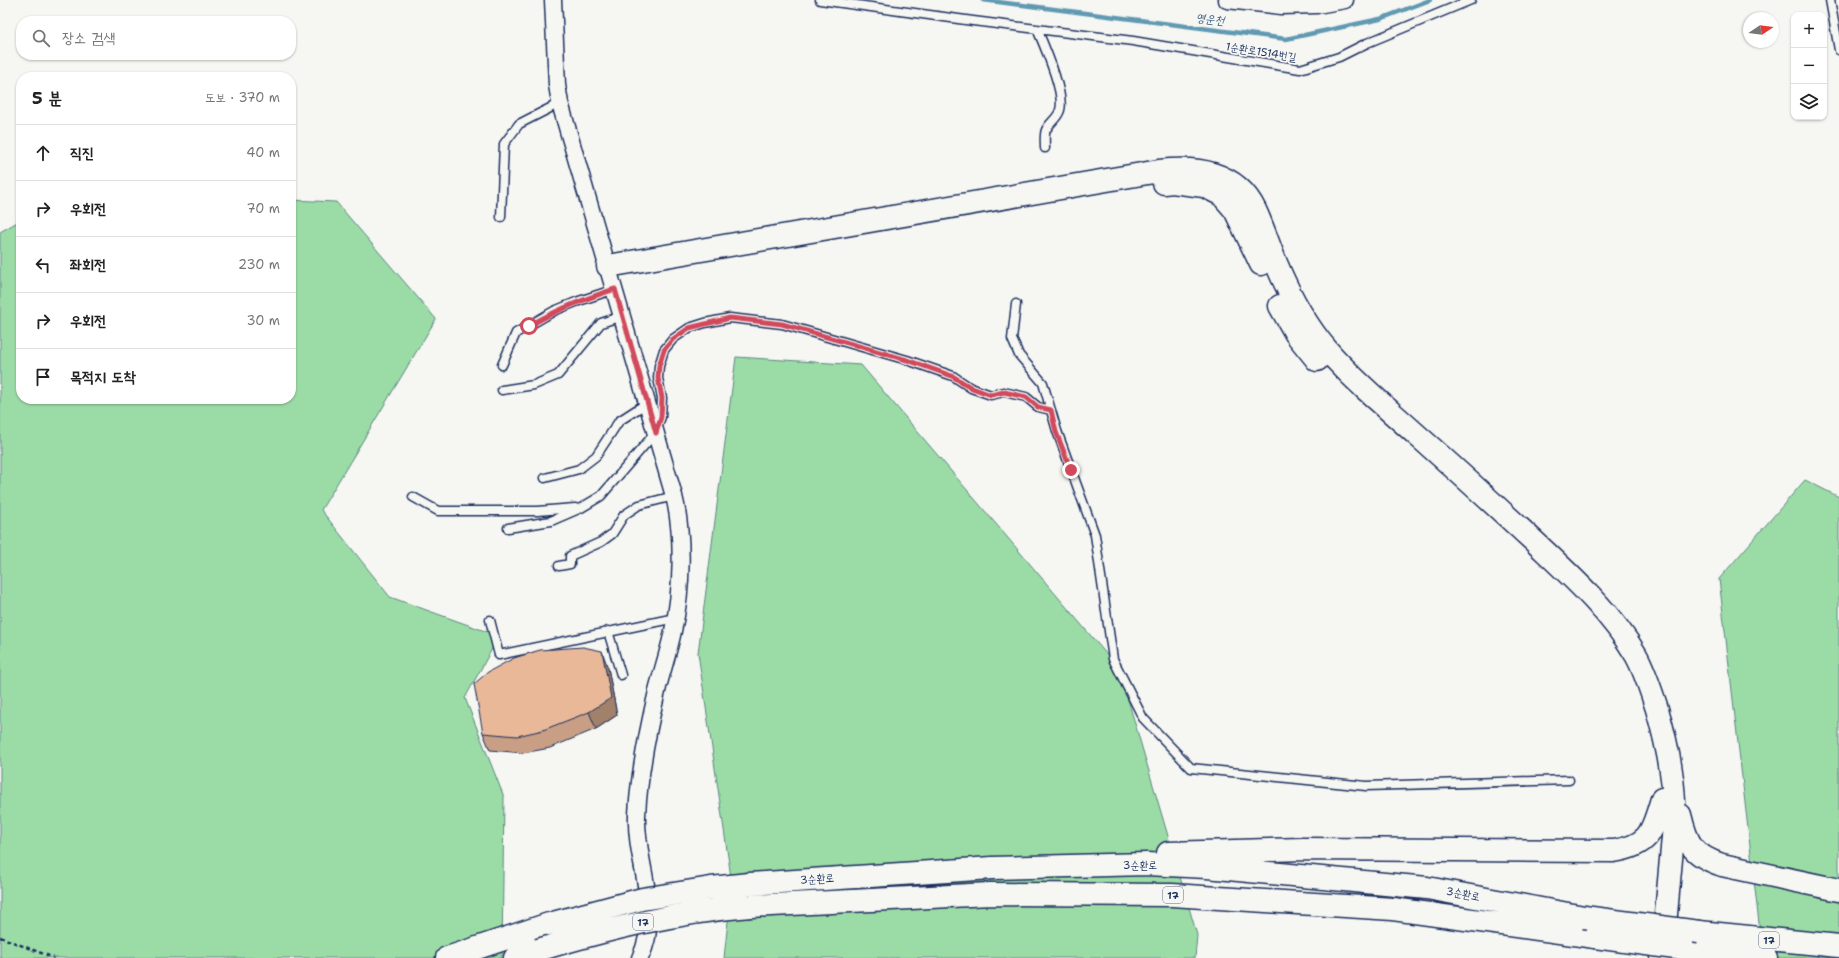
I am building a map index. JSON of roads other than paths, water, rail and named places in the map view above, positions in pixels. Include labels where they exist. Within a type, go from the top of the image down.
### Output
[{"type":"highway","points":[[611,277],[1044,192],[1159,171],[1181,169],[1199,170],[1219,176],[1236,187],[1246,196],[1254,208],[1291,294],[1308,324],[1327,350],[1353,378],[1450,464],[1579,584],[1613,621],[1637,657],[1652,692],[1665,737],[1673,776],[1662,832],[1649,958]]},
{"type":"highway","points":[[1012,868],[1179,851],[1498,849],[1614,851],[1629,848],[1644,841],[1653,828],[1668,797]]},
{"type":"highway","points":[[1668,797],[1688,843],[1697,854],[1707,860],[1722,865],[1839,890]]},
{"type":"highway","points":[[1662,958],[1674,826],[1668,797]]},
{"type":"highway","name":"3순환로","points":[[447,958],[549,924],[642,899],[711,888],[894,873],[1147,864],[1207,867],[1427,888],[1584,917],[1699,932],[1839,946]]},
{"type":"highway","name":"3순환로","points":[[515,958],[538,950],[651,920],[711,909],[990,894],[1172,895],[1393,909],[1683,949],[1766,958]]},
{"type":"highway","points":[[1683,949],[1708,958]]},
{"type":"street","points":[[554,0],[557,85],[560,103],[674,496],[678,519],[680,563],[675,618],[650,722],[641,776],[638,806],[637,827],[639,846],[647,884],[650,913],[649,928],[640,958]]},
{"type":"street","points":[[1227,0],[1281,6],[1318,5],[1345,0]]},
{"type":"lane","name":"1순환로1514번길","points":[[820,0],[1133,41],[1300,69],[1338,57],[1367,43],[1471,0]]},
{"type":"lane","points":[[1830,0],[1839,50]]},
{"type":"lane","points":[[1037,29],[1049,57],[1060,96],[1061,107],[1058,115],[1045,130],[1045,148]]},
{"type":"lane","points":[[501,217],[504,144],[518,124],[560,103]]},
{"type":"lane","points":[[502,365],[516,334],[554,311],[576,302],[611,277]]},
{"type":"lane","points":[[1016,304],[1012,339],[1019,355],[1043,383],[1056,432],[1095,535],[1113,659],[1143,718],[1191,768],[1366,786],[1569,780]]},
{"type":"lane","points":[[502,390],[534,385],[558,375],[601,323],[622,316]]},
{"type":"lane","points":[[508,528],[551,521],[582,508],[601,496],[656,433],[661,417],[662,398],[658,378],[659,366],[664,350],[673,339],[689,328],[730,318],[782,324],[907,360],[952,376],[972,388],[991,395],[1004,392],[1026,397],[1038,407],[1051,410]]},
{"type":"lane","points":[[545,478],[579,469],[596,456],[619,421],[647,403]]},
{"type":"lane","points":[[559,566],[570,564],[570,556],[602,542],[612,534],[624,515],[639,505],[674,496]]},
{"type":"lane","points":[[413,497],[438,511],[582,508]]},
{"type":"lane","points":[[490,620],[499,655],[675,618]]},
{"type":"lane","points":[[608,631],[621,675]]},
{"type":"waterway","name":"영운천","points":[[983,0],[1286,39],[1380,19],[1430,0]]}]
